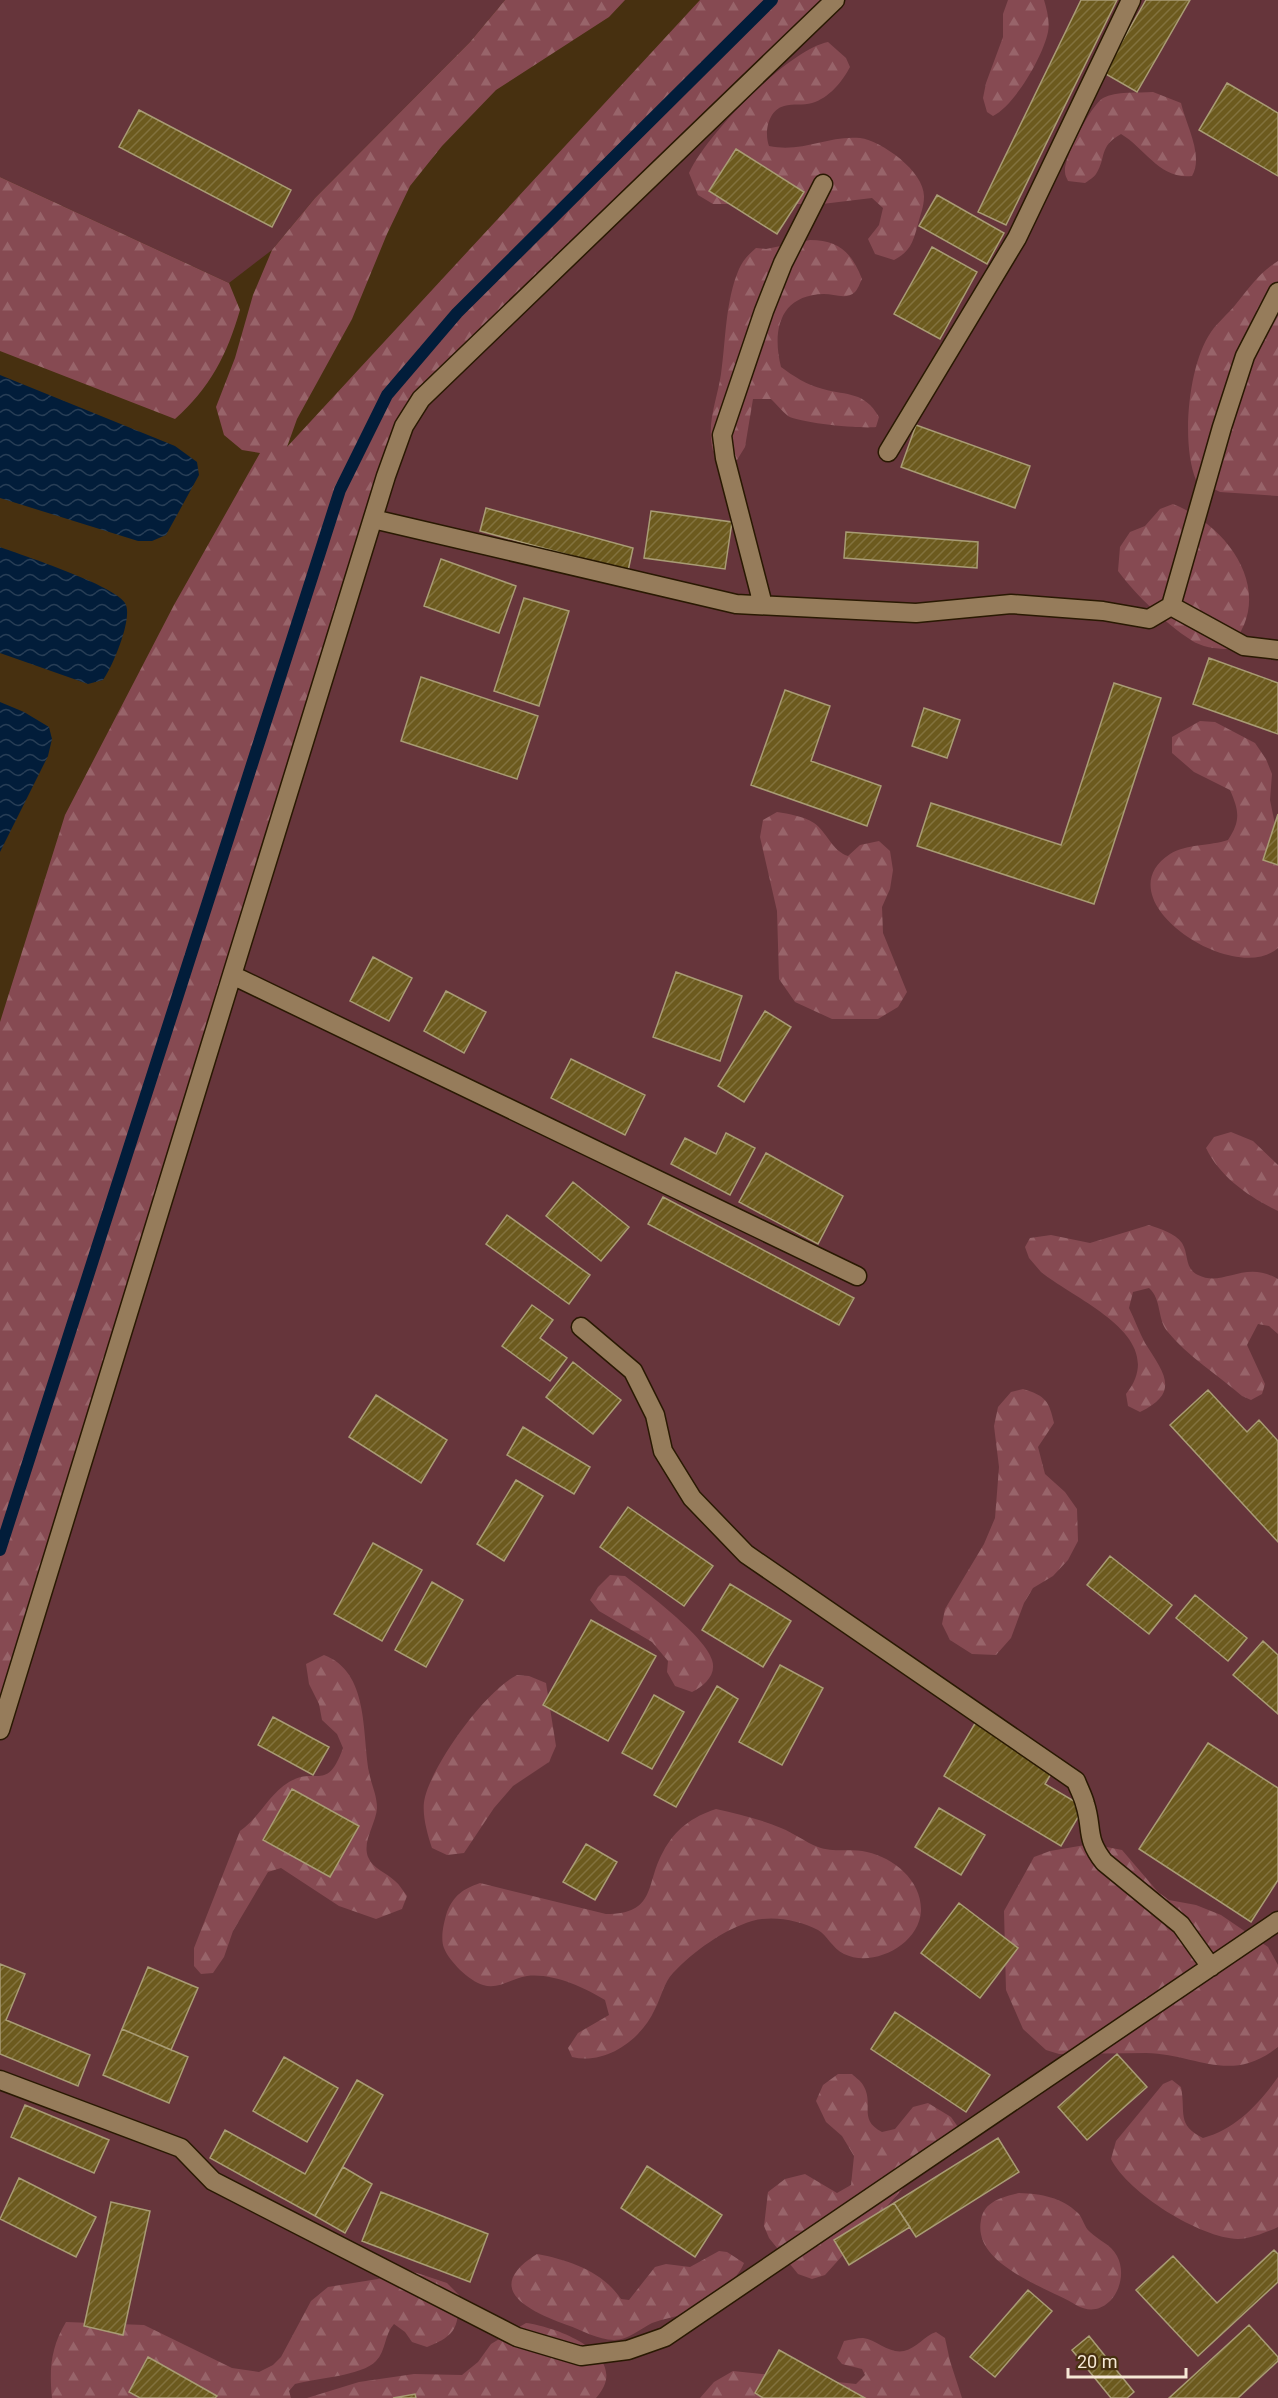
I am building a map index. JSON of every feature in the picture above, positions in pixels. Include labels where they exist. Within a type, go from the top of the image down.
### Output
[{"type":"lane","points":[[0,1730],[373,519],[404,426],[421,399],[835,0]]},
{"type":"lane","points":[[888,452],[1017,238],[1131,0]]},
{"type":"lane","points":[[763,605],[725,458],[722,435],[779,272],[823,184]]},
{"type":"lane","points":[[373,519],[736,604],[916,613],[1011,604],[1103,611],[1149,619],[1171,606],[1222,427],[1245,356],[1278,292]]},
{"type":"lane","points":[[1171,606],[1244,646],[1278,650]]},
{"type":"lane","points":[[232,975],[857,1276]]},
{"type":"lane","points":[[581,1327],[633,1371],[655,1414],[663,1451],[692,1498],[746,1554],[1076,1781],[1085,1804],[1088,1836],[1094,1850],[1104,1862],[1181,1925],[1211,1967]]},
{"type":"lane","points":[[0,2080],[181,2148],[213,2181],[517,2337],[581,2356],[628,2350],[665,2337],[1278,1921]]},
{"type":"shaded area","points":[[0,0],[505,0],[470,42],[315,198],[272,250],[229,283],[0,177]]},
{"type":"shaded area","points":[[835,0],[1278,0],[1278,2398],[0,2398],[0,1730],[404,426]]},
{"type":"green space","points":[[505,0],[625,0],[609,17],[496,90],[442,146],[410,186],[387,234],[352,319],[297,419],[287,447],[700,0],[835,0],[404,426],[0,1730],[0,1022],[65,815],[174,605],[260,453],[242,450],[224,435],[216,407],[235,358],[253,295],[272,250],[315,198],[470,42]]},
{"type":"green space","points":[[1008,0],[1044,0],[1049,28],[1040,54],[1027,79],[1010,102],[993,116],[987,112],[983,98],[986,83],[1003,37],[1003,14]]},
{"type":"green space","points":[[828,42],[846,58],[850,67],[839,84],[818,101],[784,106],[774,112],[767,129],[769,146],[793,147],[837,139],[860,138],[879,145],[901,159],[918,178],[924,200],[913,241],[904,253],[894,260],[875,254],[868,239],[879,225],[883,208],[872,198],[822,204],[713,204],[698,195],[689,173],[712,138],[750,96],[792,60],[811,48]]},
{"type":"green space","points":[[1153,92],[1181,103],[1195,150],[1195,168],[1192,176],[1181,176],[1162,168],[1121,134],[1109,143],[1094,176],[1085,183],[1068,181],[1065,172],[1068,156],[1085,121],[1098,103],[1103,98],[1114,94]]},
{"type":"green space","points":[[0,177],[229,283],[240,310],[229,342],[208,383],[175,419],[0,351]]},
{"type":"green space","points":[[810,240],[837,245],[849,255],[862,279],[852,294],[809,296],[788,308],[779,328],[778,354],[781,367],[811,385],[861,399],[879,417],[876,427],[845,426],[795,419],[788,416],[771,399],[753,399],[745,447],[737,460],[713,451],[711,421],[721,374],[728,308],[739,269],[746,257],[756,248],[766,249]]},
{"type":"green space","points":[[1278,261],[1278,496],[1220,492],[1196,480],[1191,465],[1189,405],[1197,364],[1203,346],[1214,328],[1260,275]]},
{"type":"green space","points":[[1173,504],[1194,515],[1213,529],[1229,546],[1241,565],[1248,586],[1249,607],[1242,628],[1228,649],[1204,646],[1181,633],[1133,590],[1118,571],[1120,547],[1130,532],[1145,526],[1160,509]]},
{"type":"green space","points":[[1200,721],[1215,722],[1255,743],[1266,759],[1272,774],[1270,800],[1278,839],[1278,948],[1258,957],[1233,956],[1206,947],[1182,932],[1162,914],[1152,893],[1153,873],[1170,854],[1183,848],[1228,840],[1237,821],[1237,810],[1230,790],[1194,772],[1172,753],[1172,737]]},
{"type":"green space","points":[[777,812],[801,817],[814,823],[842,854],[848,856],[860,845],[879,841],[890,851],[893,870],[890,889],[882,907],[883,933],[907,992],[898,1007],[878,1019],[832,1019],[795,1002],[779,979],[777,911],[760,837],[763,820]]},
{"type":"green space","points":[[1231,1132],[1253,1141],[1278,1165],[1278,1211],[1236,1185],[1219,1168],[1206,1148],[1214,1137]]},
{"type":"green space","points":[[1149,1225],[1167,1232],[1182,1243],[1191,1269],[1198,1275],[1216,1278],[1255,1272],[1278,1279],[1278,1334],[1269,1326],[1258,1324],[1247,1345],[1265,1384],[1262,1394],[1251,1400],[1242,1396],[1184,1349],[1164,1326],[1156,1298],[1149,1288],[1133,1292],[1129,1308],[1143,1339],[1163,1373],[1165,1389],[1153,1405],[1140,1412],[1128,1406],[1126,1394],[1137,1374],[1137,1355],[1128,1338],[1114,1322],[1096,1308],[1041,1272],[1029,1258],[1025,1247],[1030,1238],[1051,1235],[1090,1243]]},
{"type":"green space","points":[[1023,1389],[1042,1397],[1050,1409],[1054,1423],[1038,1447],[1045,1474],[1065,1492],[1077,1509],[1078,1541],[1068,1560],[1053,1576],[1033,1588],[1024,1603],[1011,1638],[996,1655],[972,1654],[950,1640],[942,1624],[945,1609],[984,1544],[995,1518],[999,1467],[994,1426],[998,1407],[1011,1392]]},
{"type":"green space","points":[[610,1575],[625,1576],[674,1615],[699,1639],[707,1650],[713,1665],[711,1675],[701,1687],[692,1692],[675,1686],[667,1672],[668,1661],[652,1642],[599,1611],[590,1600],[598,1587]]},
{"type":"green space","points":[[324,1655],[339,1663],[349,1675],[361,1705],[369,1772],[377,1803],[367,1845],[368,1857],[373,1865],[397,1883],[407,1896],[402,1909],[376,1919],[339,1906],[281,1868],[268,1872],[233,1931],[224,1957],[213,1973],[201,1974],[194,1966],[194,1948],[240,1831],[254,1819],[275,1793],[289,1782],[307,1776],[320,1776],[332,1770],[343,1748],[337,1734],[322,1720],[319,1704],[309,1684],[306,1664]]},
{"type":"green space","points":[[517,1675],[529,1676],[546,1683],[556,1746],[549,1762],[513,1786],[494,1808],[464,1853],[447,1855],[432,1848],[427,1829],[424,1803],[430,1782],[450,1747],[476,1711],[504,1683]]},
{"type":"green space","points":[[716,1809],[773,1825],[818,1847],[867,1852],[896,1865],[911,1881],[920,1900],[921,1911],[912,1934],[903,1943],[881,1956],[856,1958],[844,1954],[821,1932],[811,1926],[768,1918],[741,1925],[709,1942],[673,1973],[649,2020],[632,2040],[610,2054],[585,2059],[572,2057],[568,2048],[578,2033],[609,2015],[605,2000],[578,1986],[547,1977],[527,1976],[500,1985],[483,1985],[466,1975],[447,1953],[442,1935],[447,1912],[460,1893],[480,1883],[606,1914],[622,1913],[634,1909],[647,1895],[657,1864],[673,1837],[692,1820]]},
{"type":"green space","points":[[1091,1844],[1122,1850],[1158,1892],[1169,1900],[1196,1905],[1221,1915],[1268,1947],[1278,1965],[1278,2047],[1261,2058],[1244,2064],[1213,2065],[1146,2053],[1059,2054],[1046,2050],[1023,2029],[1006,1990],[1004,1911],[1034,1857],[1050,1851]]},
{"type":"green space","points":[[838,2074],[852,2074],[862,2084],[868,2099],[870,2122],[882,2132],[895,2129],[913,2107],[928,2103],[951,2117],[958,2127],[955,2153],[906,2185],[825,2275],[812,2279],[798,2274],[769,2238],[764,2226],[768,2192],[785,2179],[805,2174],[837,2193],[851,2185],[854,2156],[842,2136],[826,2122],[816,2101],[823,2085]]},
{"type":"green space","points":[[1278,2077],[1278,2227],[1274,2229],[1252,2237],[1238,2239],[1222,2237],[1205,2231],[1149,2199],[1133,2186],[1111,2159],[1116,2141],[1163,2084],[1172,2080],[1181,2087],[1185,2123],[1203,2138],[1226,2128],[1246,2114]]},
{"type":"green space","points":[[1019,2193],[1043,2196],[1065,2203],[1078,2213],[1090,2232],[1114,2252],[1121,2266],[1121,2277],[1113,2297],[1106,2304],[1097,2309],[1087,2309],[1076,2305],[1014,2273],[988,2250],[981,2236],[981,2220],[986,2208],[995,2201]]},
{"type":"green space","points":[[719,2251],[727,2252],[744,2263],[735,2278],[720,2292],[687,2313],[652,2323],[619,2340],[596,2337],[538,2313],[526,2306],[512,2288],[513,2278],[521,2267],[537,2254],[584,2268],[604,2281],[621,2299],[629,2300],[655,2267],[666,2264],[690,2267]]},
{"type":"green space","points":[[405,2269],[447,2283],[459,2295],[457,2322],[450,2333],[427,2347],[412,2342],[405,2332],[394,2324],[376,2361],[350,2373],[295,2384],[289,2391],[291,2398],[52,2398],[52,2358],[57,2340],[66,2322],[144,2325],[232,2368],[259,2372],[273,2365],[281,2357],[311,2301],[328,2287],[378,2279]]},
{"type":"green space","points":[[526,2323],[556,2330],[572,2337],[599,2357],[606,2369],[605,2383],[596,2398],[307,2398],[359,2382],[414,2374],[462,2375],[478,2362],[491,2344]]},
{"type":"green space","points":[[936,2332],[945,2338],[962,2398],[700,2398],[714,2382],[733,2371],[856,2384],[865,2375],[862,2369],[842,2364],[837,2358],[844,2341],[863,2338],[893,2351],[904,2351]]},
{"type":"water","points":[[0,375],[175,446],[197,462],[199,475],[166,535],[152,541],[138,541],[0,498]]},
{"type":"water","points":[[0,547],[87,580],[104,588],[125,603],[127,619],[124,630],[112,665],[103,680],[88,684],[0,653]]},
{"type":"water","points":[[0,702],[24,712],[49,727],[52,739],[48,756],[0,852]]},
{"type":"building","points":[[1081,0],[1117,0],[1006,225],[978,212]]},
{"type":"building","points":[[1146,0],[1190,0],[1137,92],[1104,73]]},
{"type":"building","points":[[1227,83],[1278,113],[1278,176],[1199,130]]},
{"type":"building","points":[[139,110],[291,190],[272,227],[119,147]]},
{"type":"building","points":[[736,149],[804,192],[777,234],[709,191]]},
{"type":"building","points":[[937,195],[1004,233],[987,264],[919,226]]},
{"type":"building","points":[[932,247],[977,272],[940,339],[894,314]]},
{"type":"building","points":[[916,425],[1030,466],[1015,508],[901,467]]},
{"type":"building","points":[[486,508],[633,548],[628,571],[480,531]]},
{"type":"building","points":[[651,511],[732,522],[725,569],[644,558]]},
{"type":"building","points":[[846,532],[978,542],[977,568],[844,558]]},
{"type":"building","points":[[441,559],[516,586],[499,633],[424,606]]},
{"type":"building","points":[[524,598],[569,611],[539,706],[494,691]]},
{"type":"building","points":[[1209,658],[1278,683],[1278,734],[1193,704]]},
{"type":"building","points":[[421,677],[538,716],[517,779],[401,741]]},
{"type":"building","points":[[1114,683],[1161,698],[1094,904],[917,846],[931,803],[1061,845]]},
{"type":"building","points":[[785,690],[830,706],[811,761],[881,786],[867,826],[751,785]]},
{"type":"building","points":[[924,708],[960,720],[947,758],[912,746]]},
{"type":"building","points":[[1278,814],[1278,865],[1263,860]]},
{"type":"building","points":[[373,957],[412,978],[389,1021],[350,1001]]},
{"type":"building","points":[[676,972],[742,996],[720,1061],[653,1037]]},
{"type":"building","points":[[446,991],[486,1012],[464,1053],[424,1031]]},
{"type":"building","points":[[765,1011],[791,1027],[744,1102],[718,1086]]},
{"type":"building","points":[[571,1059],[645,1095],[625,1135],[551,1098]]},
{"type":"building","points":[[726,1133],[755,1148],[730,1195],[671,1164],[685,1138],[716,1154]]},
{"type":"building","points":[[766,1153],[843,1196],[818,1244],[739,1202]]},
{"type":"building","points":[[573,1182],[629,1227],[601,1261],[546,1216]]},
{"type":"building","points":[[663,1197],[854,1298],[839,1325],[648,1224]]},
{"type":"building","points":[[507,1215],[590,1275],[569,1304],[486,1244]]},
{"type":"building","points":[[532,1305],[553,1320],[540,1338],[567,1358],[550,1381],[502,1346]]},
{"type":"building","points":[[573,1362],[621,1400],[593,1434],[546,1397]]},
{"type":"building","points":[[1208,1390],[1247,1432],[1259,1420],[1278,1441],[1278,1542],[1170,1425]]},
{"type":"building","points":[[376,1395],[447,1440],[421,1483],[349,1437]]},
{"type":"building","points":[[523,1427],[590,1467],[574,1494],[507,1455]]},
{"type":"building","points":[[516,1480],[543,1496],[504,1561],[477,1544]]},
{"type":"building","points":[[628,1507],[713,1566],[684,1606],[600,1547]]},
{"type":"building","points":[[373,1543],[422,1570],[382,1641],[334,1614]]},
{"type":"building","points":[[1110,1556],[1172,1605],[1149,1634],[1087,1585]]},
{"type":"building","points":[[432,1582],[463,1600],[426,1667],[395,1650]]},
{"type":"building","points":[[730,1584],[791,1621],[763,1667],[702,1630]]},
{"type":"building","points":[[1195,1595],[1247,1638],[1228,1661],[1176,1618]]},
{"type":"building","points":[[591,1620],[656,1656],[608,1741],[543,1705]]},
{"type":"building","points":[[1263,1641],[1278,1655],[1278,1714],[1233,1675]]},
{"type":"building","points":[[780,1665],[823,1688],[782,1765],[739,1742]]},
{"type":"building","points":[[717,1686],[738,1699],[676,1807],[654,1795]]},
{"type":"building","points":[[654,1695],[684,1712],[652,1769],[622,1753]]},
{"type":"building","points":[[273,1717],[329,1747],[313,1775],[258,1745]]},
{"type":"building","points":[[977,1720],[1055,1767],[1045,1784],[1084,1807],[1061,1846],[944,1776]]},
{"type":"building","points":[[1208,1743],[1278,1788],[1278,1880],[1251,1922],[1139,1849]]},
{"type":"building","points":[[292,1789],[359,1826],[330,1877],[263,1840]]},
{"type":"building","points":[[939,1808],[985,1835],[961,1875],[915,1847]]},
{"type":"building","points":[[586,1844],[617,1862],[595,1900],[563,1882]]},
{"type":"building","points":[[959,1903],[1018,1948],[980,1998],[921,1953]]},
{"type":"building","points":[[0,1964],[25,1974],[6,2020],[90,2055],[78,2086],[0,2054]]},
{"type":"building","points":[[148,1967],[198,1988],[171,2050],[122,2029]]},
{"type":"building","points":[[895,2012],[990,2075],[966,2112],[871,2049]]},
{"type":"building","points":[[122,2029],[188,2057],[169,2103],[103,2075]]},
{"type":"building","points":[[1117,2054],[1147,2087],[1087,2140],[1058,2107]]},
{"type":"building","points":[[284,2057],[338,2088],[307,2142],[253,2111]]},
{"type":"building","points":[[357,2080],[383,2095],[315,2216],[210,2158],[225,2130],[305,2174]]},
{"type":"building","points":[[25,2105],[109,2140],[94,2173],[11,2137]]},
{"type":"building","points":[[998,2138],[1019,2172],[916,2237],[894,2203]]},
{"type":"building","points":[[647,2166],[722,2215],[695,2257],[621,2208]]},
{"type":"building","points":[[343,2167],[372,2184],[345,2233],[315,2216]]},
{"type":"building","points":[[19,2178],[96,2217],[76,2257],[0,2219]]},
{"type":"building","points":[[381,2192],[488,2234],[470,2282],[362,2241]]},
{"type":"building","points":[[111,2202],[150,2211],[123,2335],[84,2326]]},
{"type":"building","points":[[894,2203],[910,2227],[849,2265],[834,2240]]},
{"type":"building","points":[[1274,2250],[1278,2254],[1278,2282],[1198,2356],[1136,2290],[1173,2256],[1217,2303]]},
{"type":"building","points":[[1028,2290],[1052,2311],[995,2377],[970,2357]]},
{"type":"building","points":[[1249,2325],[1278,2357],[1278,2361],[1238,2398],[1169,2398]]},
{"type":"building","points":[[1089,2336],[1134,2392],[1127,2398],[1111,2398],[1072,2350]]},
{"type":"building","points":[[779,2350],[865,2398],[763,2398],[755,2393]]},
{"type":"building","points":[[148,2357],[217,2396],[215,2398],[140,2398],[129,2392]]},
{"type":"building","points":[[415,2394],[416,2398],[393,2398]]},
{"type":"waterway","points":[[0,1550],[340,490],[387,395],[457,313],[772,0]]}]
